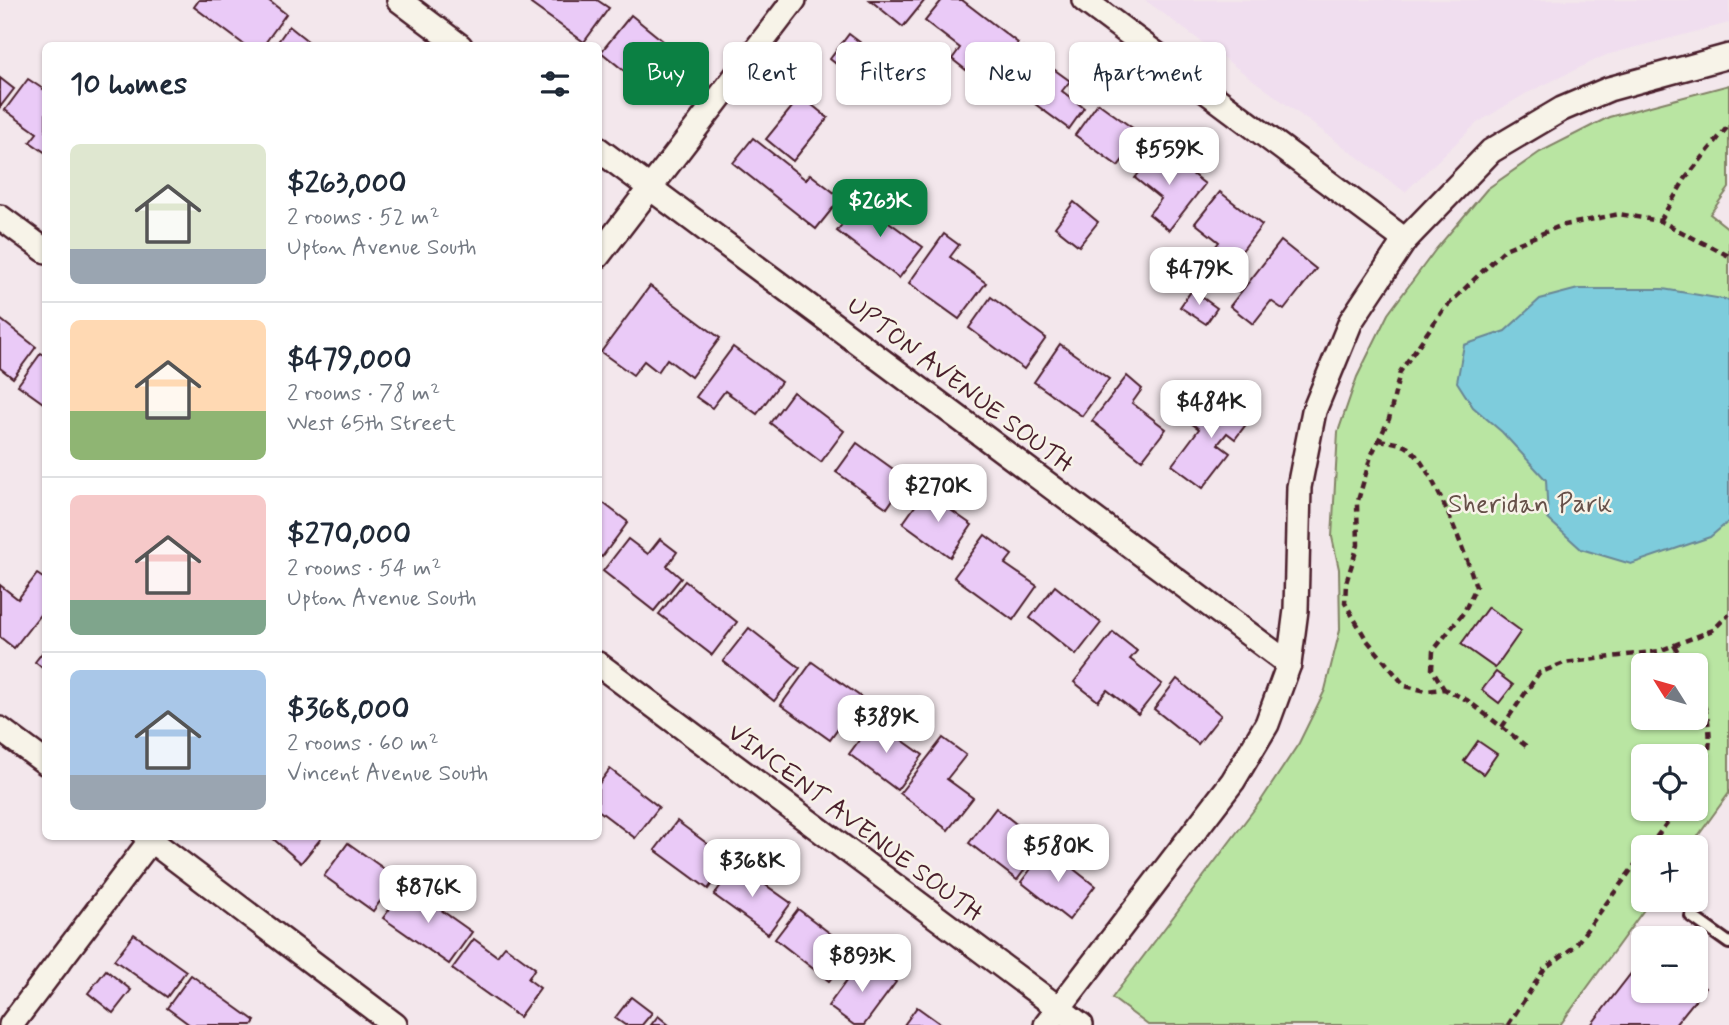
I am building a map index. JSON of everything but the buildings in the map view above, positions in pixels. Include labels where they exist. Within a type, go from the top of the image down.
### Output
[{"type":"street","points":[[399,0],[455,42]]},
{"type":"street","points":[[602,251],[794,0]]},
{"type":"street","points":[[1084,0],[1405,240]]},
{"type":"street","points":[[1052,1017],[1233,781],[1268,724],[1289,664],[1296,610],[1298,487],[1314,411],[1351,321],[1405,240],[1491,151],[1562,109],[1609,89],[1729,56]]},
{"type":"street","name":"UPTON AVENUE SOUTH","points":[[602,152],[1289,664]]},
{"type":"street","points":[[0,217],[42,248]]},
{"type":"street","name":"VINCENT AVENUE SOUTH","points":[[602,667],[1052,1017],[1081,1025]]},
{"type":"street","points":[[0,729],[42,760]]},
{"type":"street","points":[[11,1025],[149,840]]},
{"type":"street","points":[[153,840],[395,1025]]},
{"type":"lane","points":[[1691,916],[1729,943]]},
{"type":"path","points":[[1660,221],[1685,179],[1729,125]]},
{"type":"path","points":[[1526,746],[1468,700],[1444,689],[1426,691],[1405,686],[1366,639],[1346,603],[1346,583],[1358,545],[1357,504],[1389,419],[1400,372],[1443,310],[1505,249],[1560,226],[1619,214],[1660,221],[1729,256]]},
{"type":"path","points":[[1379,440],[1402,444],[1414,452],[1449,519],[1476,587],[1464,612],[1433,651],[1432,669],[1444,689]]},
{"type":"path","points":[[1502,727],[1539,674],[1564,663],[1659,651],[1713,630],[1729,614]]},
{"type":"path","points":[[1674,645],[1678,653]]},
{"type":"path","points":[[1708,715],[1708,760]]},
{"type":"path","points":[[1508,1025],[1545,968],[1574,947],[1631,870]]},
{"type":"shaded area","points":[[1145,0],[1729,0],[1729,23],[1606,55],[1525,94],[1477,123],[1405,192],[1226,60],[1226,42],[1202,42]]},
{"type":"green space","name":"Sheridan Park","points":[[1729,85],[1729,188],[1710,214],[1729,229],[1729,793],[1699,835],[1631,835],[1631,912],[1642,912],[1560,1025],[1148,1025],[1112,998],[1262,799],[1299,743],[1325,690],[1340,630],[1339,569],[1332,537],[1338,432],[1357,377],[1388,314],[1436,249],[1487,189],[1540,152],[1609,117]]},
{"type":"water","points":[[1578,289],[1663,289],[1729,300],[1729,521],[1710,537],[1631,564],[1581,549],[1548,519],[1546,480],[1502,432],[1473,407],[1457,382],[1464,345],[1505,331],[1540,299]]}]
